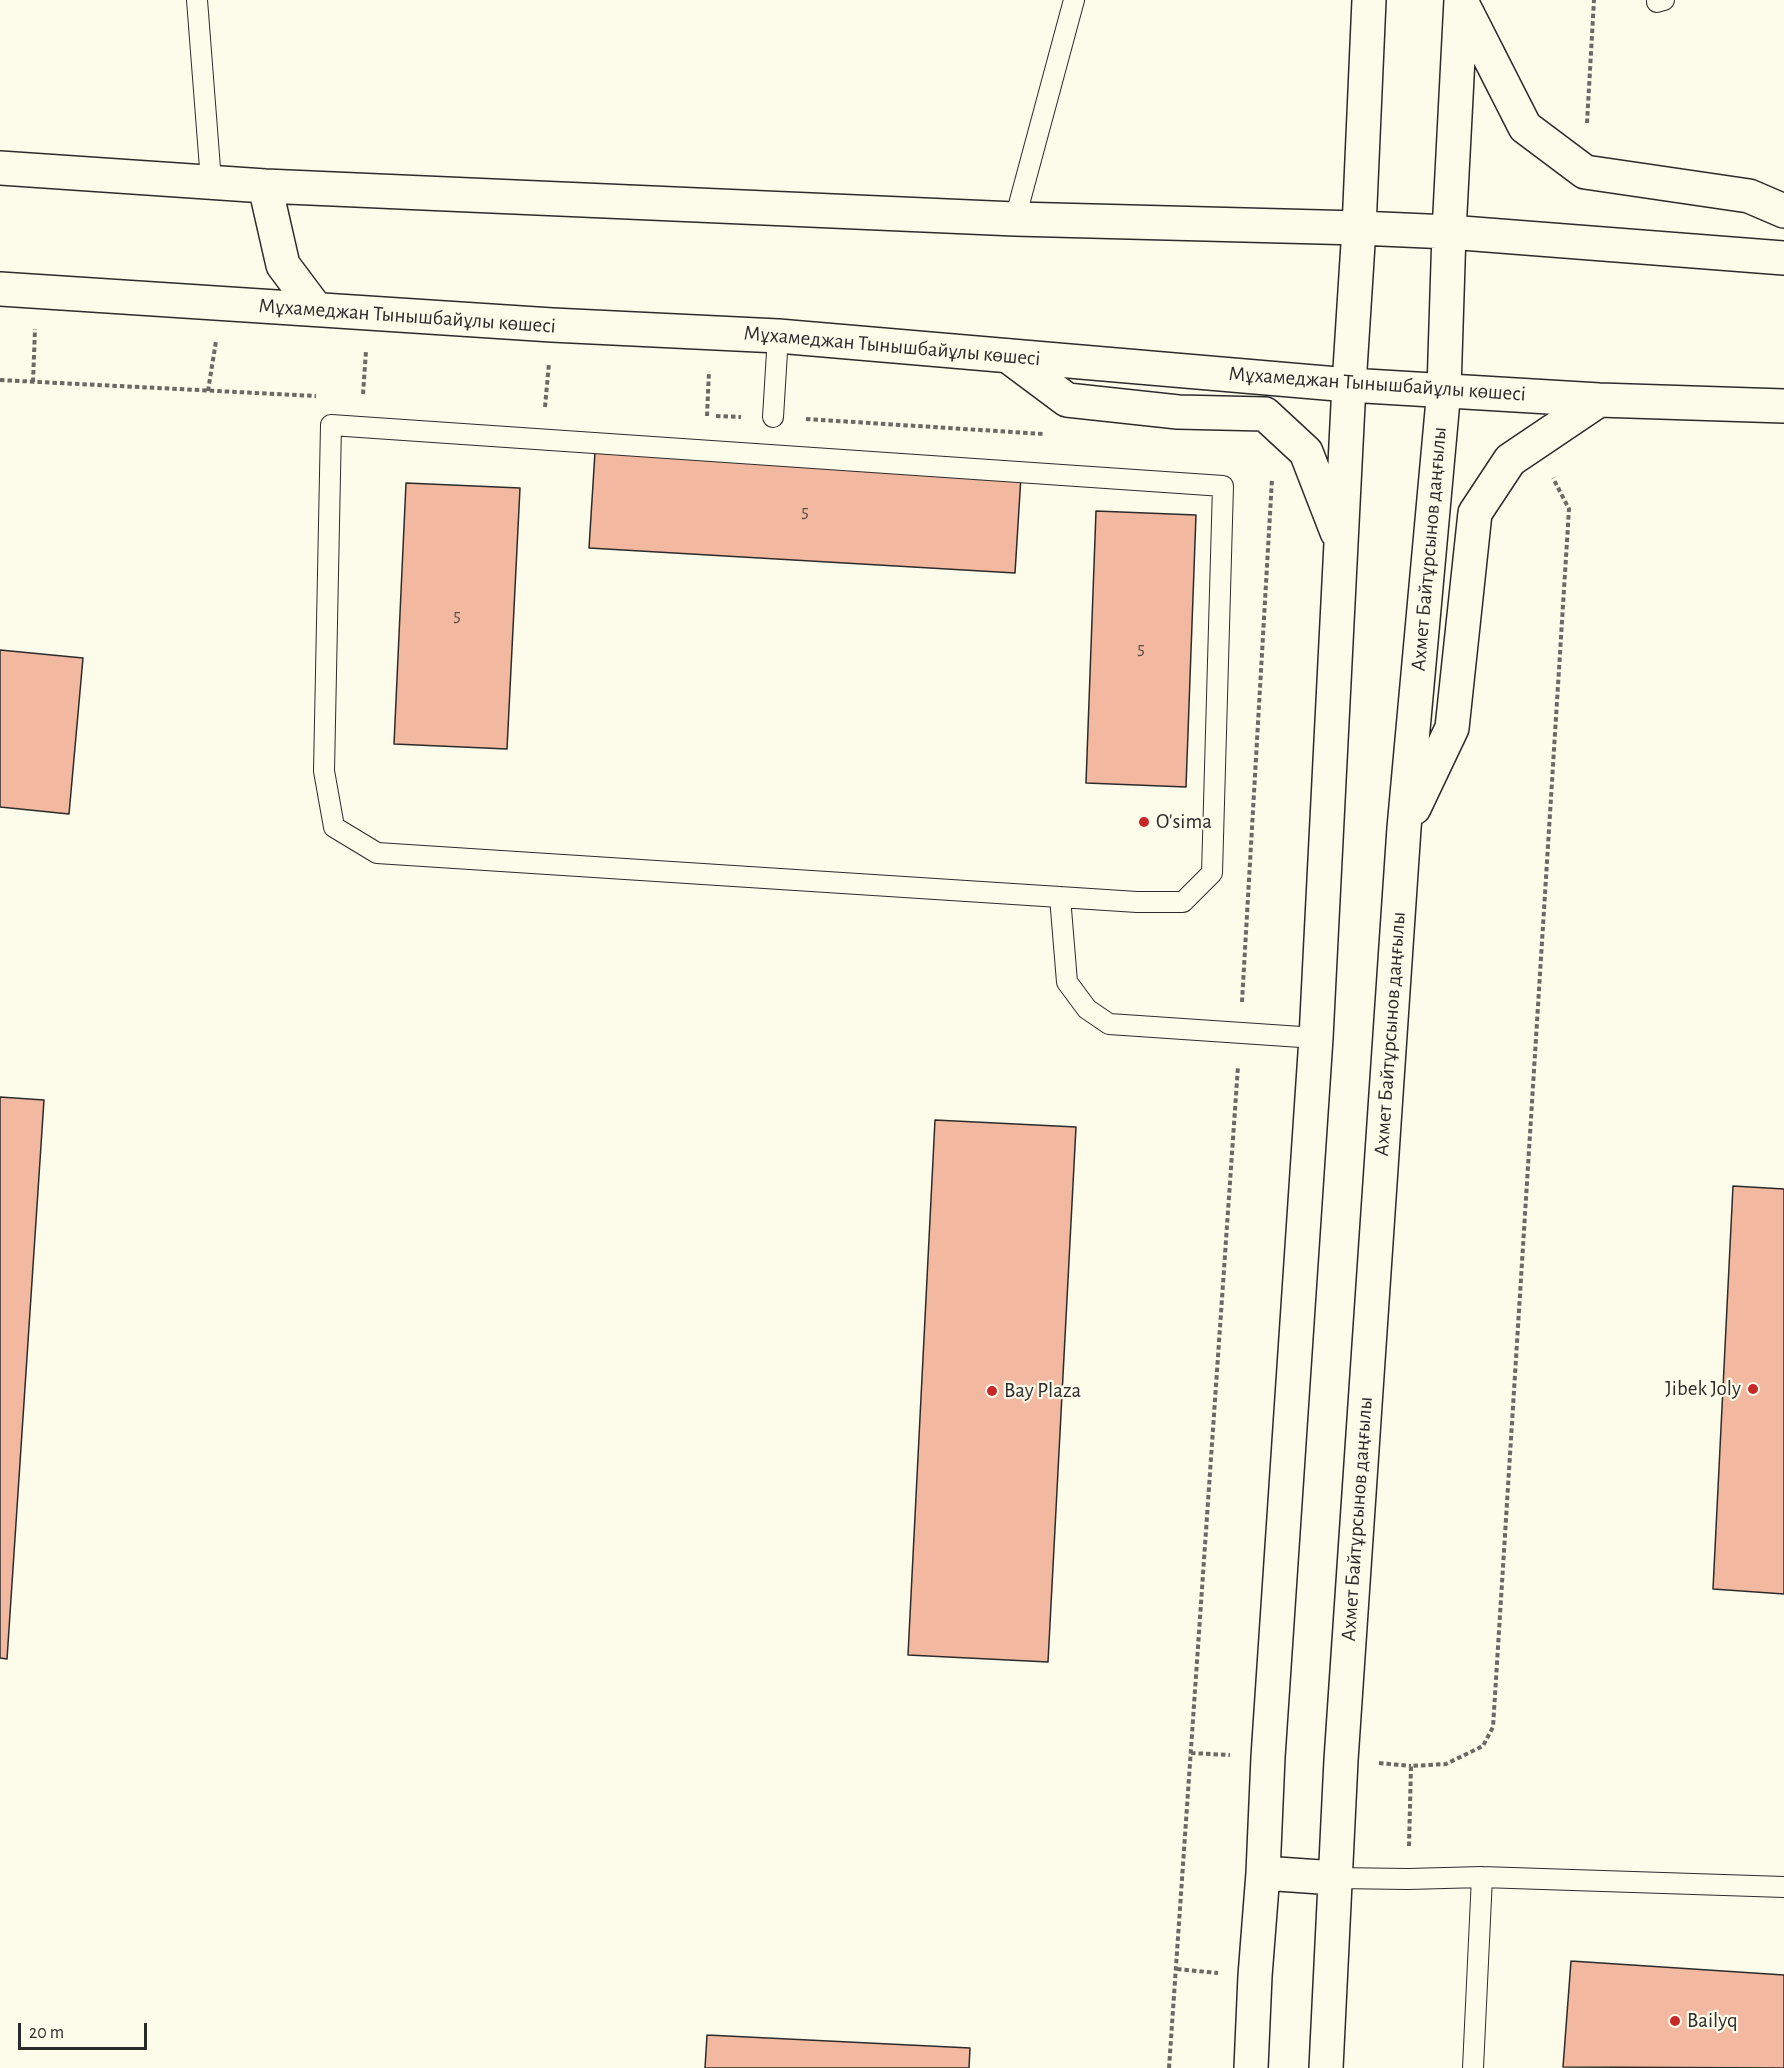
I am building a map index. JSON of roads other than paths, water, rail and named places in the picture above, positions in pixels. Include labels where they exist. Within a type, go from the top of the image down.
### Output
[{"type":"street","points":[[1251,2068],[1268,1745],[1316,1038],[1369,0]]},
{"type":"street","points":[[1461,0],[1525,126],[1585,172],[1749,196],[1784,211]]},
{"type":"street","name":"Ахмет Байтұрсынов даңғылы","points":[[1326,2068],[1342,1737],[1404,828],[1444,389],[1449,232],[1461,0]]},
{"type":"street","points":[[0,168],[265,186],[1015,219],[1449,232],[1784,258]]},
{"type":"street","points":[[265,186],[283,265],[316,309]]},
{"type":"street","name":"Мұхамеджан Тынышбайұлы көшесі","points":[[0,289],[370,314],[777,336],[1349,385],[1599,399],[1784,406]]},
{"type":"street","points":[[1008,356],[1067,400],[1178,412],[1265,414],[1306,452],[1341,543]]},
{"type":"street","points":[[1404,828],[1452,728],[1474,513],[1510,460],[1599,399]]},
{"type":"street","points":[[1263,1873],[1335,1878]]},
{"type":"lane","points":[[197,0],[211,181]]},
{"type":"lane","points":[[1015,219],[1074,0]]},
{"type":"lane","points":[[1657,0],[1657,2],[1664,0]]},
{"type":"lane","points":[[774,417],[777,336]]},
{"type":"lane","points":[[331,425],[1223,486],[1212,873],[1183,902],[1137,902],[1060,897],[377,853],[334,827],[324,771],[331,425]]},
{"type":"lane","points":[[1060,897],[1067,982],[1087,1009],[1109,1023],[1316,1038]]},
{"type":"lane","points":[[1473,2068],[1482,1877]]},
{"type":"lane","points":[[1335,1878],[1482,1877],[1784,1887]]},
{"type":"place","name":"O'sima","points":[[1144,822]]},
{"type":"place","name":"Jibek Joly","points":[[1753,1389]]},
{"type":"place","name":"Bay Plaza","points":[[992,1391]]},
{"type":"place","name":"Bailyq","points":[[1675,2021]]}]
